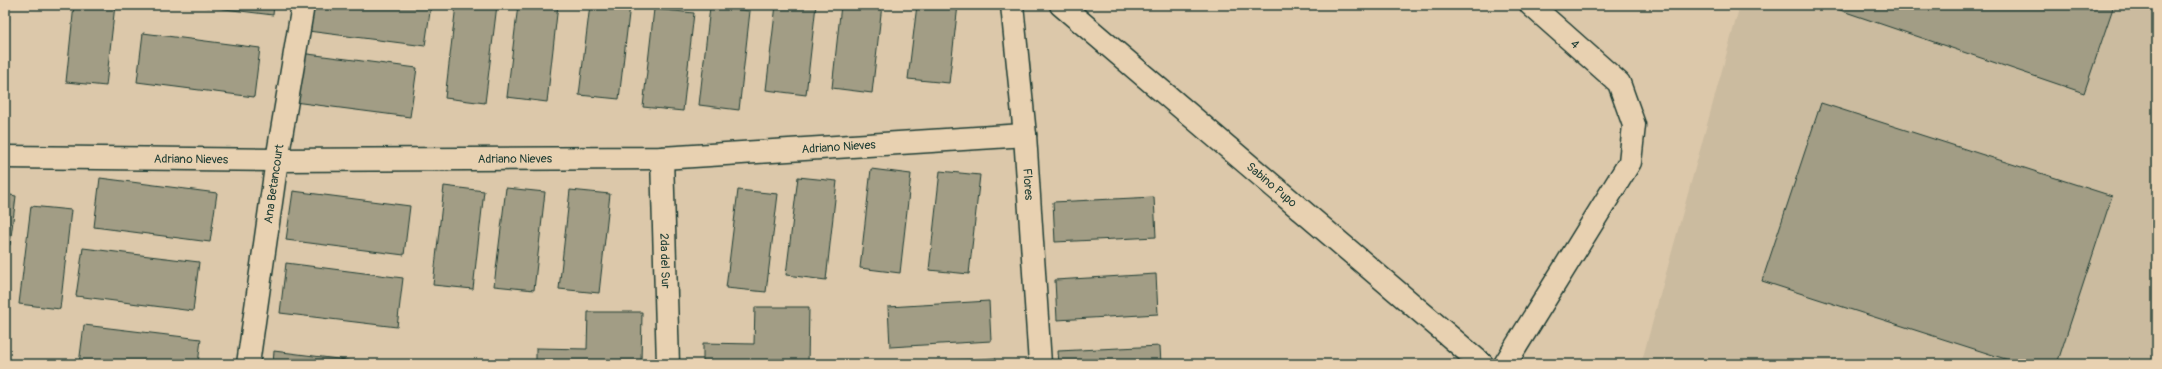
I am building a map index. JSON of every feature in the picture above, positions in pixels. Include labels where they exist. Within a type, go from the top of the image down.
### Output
[{"type":"street","name":"Ana Betancourt","points":[[248,364],[276,160],[303,5]]},
{"type":"street","name":"Flores","points":[[1012,5],[1025,135],[1040,364]]},
{"type":"street","name":"Sabino Pupo","points":[[1060,5],[1482,364]]},
{"type":"street","name":"4","points":[[1505,364],[1630,162],[1634,125],[1619,83],[1531,5]]},
{"type":"street","name":"Adriano Nieves","points":[[5,157],[276,160],[662,158],[1025,135]]},
{"type":"street","name":"2da del Sur","points":[[662,158],[668,364]]},
{"type":"shaded area","points":[[1740,5],[2157,5],[2157,364],[1641,364]]},
{"type":"building","points":[[74,5],[115,5],[106,86],[66,82]]},
{"type":"building","points":[[192,5],[274,5],[273,15]]},
{"type":"building","points":[[311,5],[431,5],[425,46],[308,31]]},
{"type":"building","points":[[456,5],[497,5],[485,103],[445,98]]},
{"type":"building","points":[[518,5],[558,5],[547,102],[507,97]]},
{"type":"building","points":[[590,5],[630,5],[619,99],[579,95]]},
{"type":"building","points":[[776,5],[816,5],[806,95],[766,90]]},
{"type":"building","points":[[841,5],[882,5],[872,93],[832,88]]},
{"type":"building","points":[[917,5],[958,5],[949,83],[908,79]]},
{"type":"building","points":[[1825,5],[2114,5],[2084,93]]},
{"type":"building","points":[[710,7],[750,11],[739,110],[699,105]]},
{"type":"building","points":[[654,9],[694,13],[683,111],[643,107]]},
{"type":"building","points":[[5,17],[9,18],[5,53]]},
{"type":"building","points":[[143,33],[260,48],[254,97],[137,82]]},
{"type":"building","points":[[300,53],[417,68],[410,117],[294,102]]},
{"type":"building","points":[[1821,103],[2112,196],[2057,364],[2021,364],[1762,281]]},
{"type":"building","points":[[871,169],[911,174],[900,273],[860,268]]},
{"type":"building","points":[[940,171],[980,175],[969,274],[929,270]]},
{"type":"building","points":[[798,177],[837,181],[826,280],[786,275]]},
{"type":"building","points":[[100,178],[217,193],[210,242],[94,227]]},
{"type":"building","points":[[444,186],[484,191],[473,289],[433,285]]},
{"type":"building","points":[[506,188],[545,192],[534,290],[494,286]]},
{"type":"building","points":[[570,190],[610,194],[599,293],[559,289]]},
{"type":"building","points":[[738,190],[778,194],[766,292],[726,288]]},
{"type":"building","points":[[293,191],[410,206],[404,255],[286,240]]},
{"type":"building","points":[[5,194],[16,196],[10,245],[5,244]]},
{"type":"building","points":[[1154,197],[1156,237],[1055,242],[1053,202]]},
{"type":"building","points":[[31,206],[71,210],[60,309],[19,304]]},
{"type":"building","points":[[83,248],[199,262],[193,311],[76,296]]},
{"type":"building","points":[[286,263],[403,278],[397,327],[280,313]]},
{"type":"building","points":[[1156,274],[1158,314],[1057,320],[1055,280]]},
{"type":"building","points":[[989,301],[991,341],[890,347],[888,307]]},
{"type":"building","points":[[755,307],[809,307],[808,364],[703,364],[703,343],[754,344]]},
{"type":"building","points":[[588,312],[642,312],[641,364],[536,364],[536,348],[587,349]]},
{"type":"building","points":[[84,325],[201,339],[198,364],[79,364]]},
{"type":"building","points":[[1160,346],[1161,364],[1059,364],[1058,351]]},
{"type":"building","points":[[274,351],[378,364],[273,364]]},
{"type":"building","points":[[995,358],[995,364],[898,364]]}]
